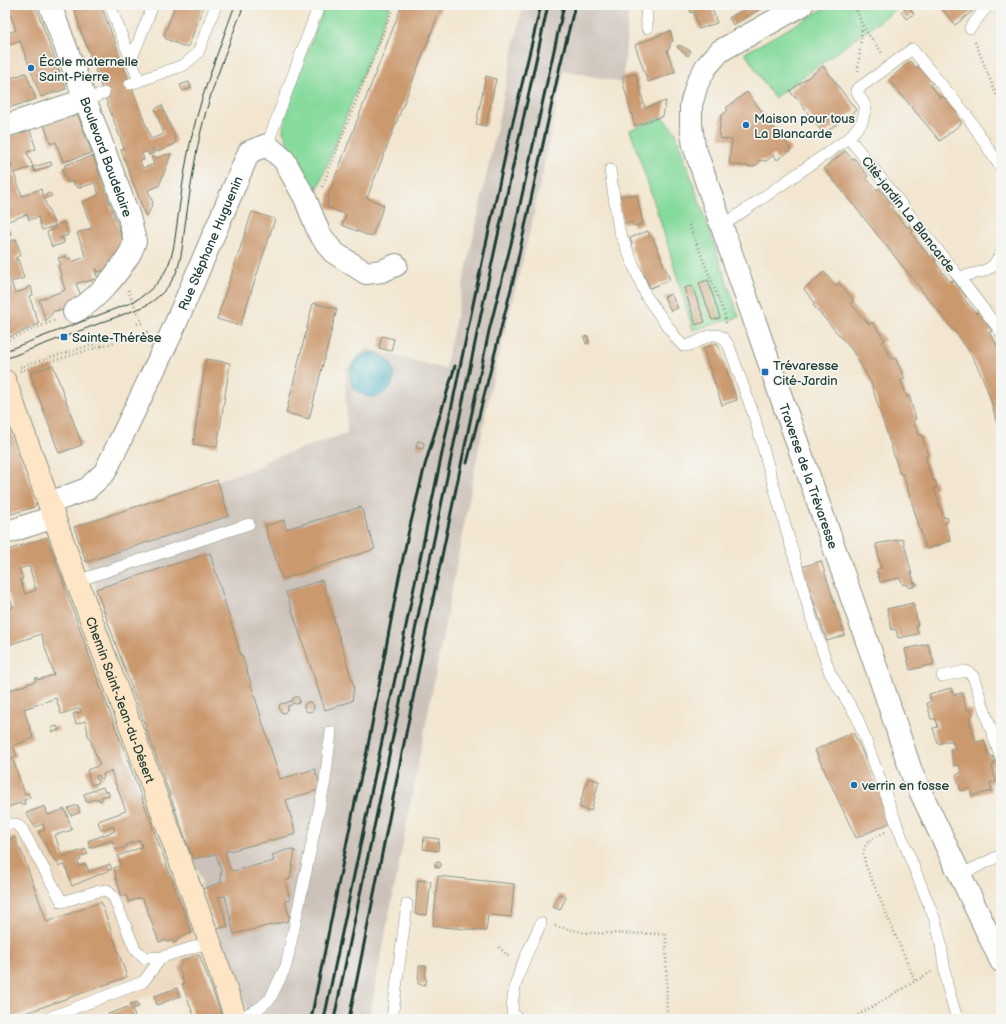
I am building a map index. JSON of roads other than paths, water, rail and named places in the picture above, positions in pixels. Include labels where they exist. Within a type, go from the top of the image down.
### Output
[{"type":"street","name":"Boulevard Baudelaire","points":[[50,5],[94,96],[135,241],[128,257],[113,278],[93,299],[74,312]]},
{"type":"street","name":"Traverse de la Trévaresse","points":[[802,5],[720,51],[706,67],[697,84],[691,105],[691,125],[694,146],[912,774],[1001,961]]},
{"type":"street","points":[[5,126],[94,96]]},
{"type":"street","points":[[267,145],[284,160],[305,198],[319,233],[333,252],[366,273],[382,271],[396,265]]},
{"type":"street","name":"Rue Stéphane Huguenin","points":[[5,533],[52,510],[87,489],[105,472],[172,332],[249,152],[267,145]]},
{"type":"street","name":"Chemin Saint-Jean-du-Désert","points":[[15,373],[52,510],[237,1019]]},
{"type":"lane","points":[[110,5],[131,60],[134,83],[184,66],[198,53],[216,5]]},
{"type":"lane","points":[[131,60],[153,5]]},
{"type":"lane","points":[[267,145],[319,5]]},
{"type":"lane","points":[[646,5],[646,28]]},
{"type":"lane","points":[[970,28],[986,8],[983,5]]},
{"type":"lane","points":[[722,226],[849,138],[862,122],[866,107],[856,90],[912,49],[966,114],[1001,168]]},
{"type":"lane","name":"Cité-jardin La Blancarde","points":[[849,138],[959,277],[982,272],[992,267],[1001,254]]},
{"type":"lane","points":[[610,170],[619,230],[646,296],[683,346],[688,346],[708,336],[718,335],[723,338],[729,346],[754,416],[812,620],[830,672],[857,717],[897,826],[935,920],[940,939],[947,985],[957,1019]]},
{"type":"lane","points":[[959,277],[1001,332]]},
{"type":"lane","points":[[77,581],[249,524]]},
{"type":"lane","points":[[942,676],[966,671],[973,676],[1001,759]]},
{"type":"lane","points":[[237,1019],[258,1009],[270,999],[286,966],[325,781],[331,732]]},
{"type":"lane","points":[[5,824],[16,824],[22,829],[62,902],[94,892],[107,890],[114,898],[135,948],[145,958],[162,957],[210,942]]},
{"type":"lane","points":[[960,875],[1001,855]]},
{"type":"lane","points":[[392,1019],[407,904]]},
{"type":"lane","points":[[518,1019],[512,1012],[515,986],[541,923]]},
{"type":"lane","points":[[46,1019],[143,982],[162,957]]},
{"type":"water","points":[[368,353],[376,353],[388,359],[394,371],[394,379],[388,391],[376,397],[368,397],[356,391],[350,379],[350,371],[356,359]]},
{"type":"tram line","points":[[5,351],[133,302],[150,290],[163,275],[171,258],[173,249],[187,158],[196,119],[208,80],[235,5]]},
{"type":"tram line","points":[[5,359],[143,307],[158,297],[170,284],[176,273],[181,255],[201,131],[217,76],[244,5]]},
{"type":"railway","points":[[324,1019],[475,295],[509,138],[541,5]]},
{"type":"railway","points":[[334,1019],[485,295],[548,5]]},
{"type":"railway","points":[[349,1019],[430,613],[489,331],[513,236],[564,5]]},
{"type":"railway","points":[[467,463],[514,277],[560,66],[575,5]]},
{"type":"railway","points":[[311,1019],[355,802],[367,751],[409,530],[425,465],[455,366]]},
{"type":"place","name":"École maternelle Saint-Pierre","points":[[31,68]]},
{"type":"place","name":"Maison pour tous La Blancarde","points":[[746,125]]},
{"type":"place","name":"Sainte-Thérèse","points":[[64,337]]},
{"type":"place","name":"Trévaresse Cité-Jardin","points":[[765,372]]},
{"type":"place","name":"verrin en fosse","points":[[854,785]]}]
